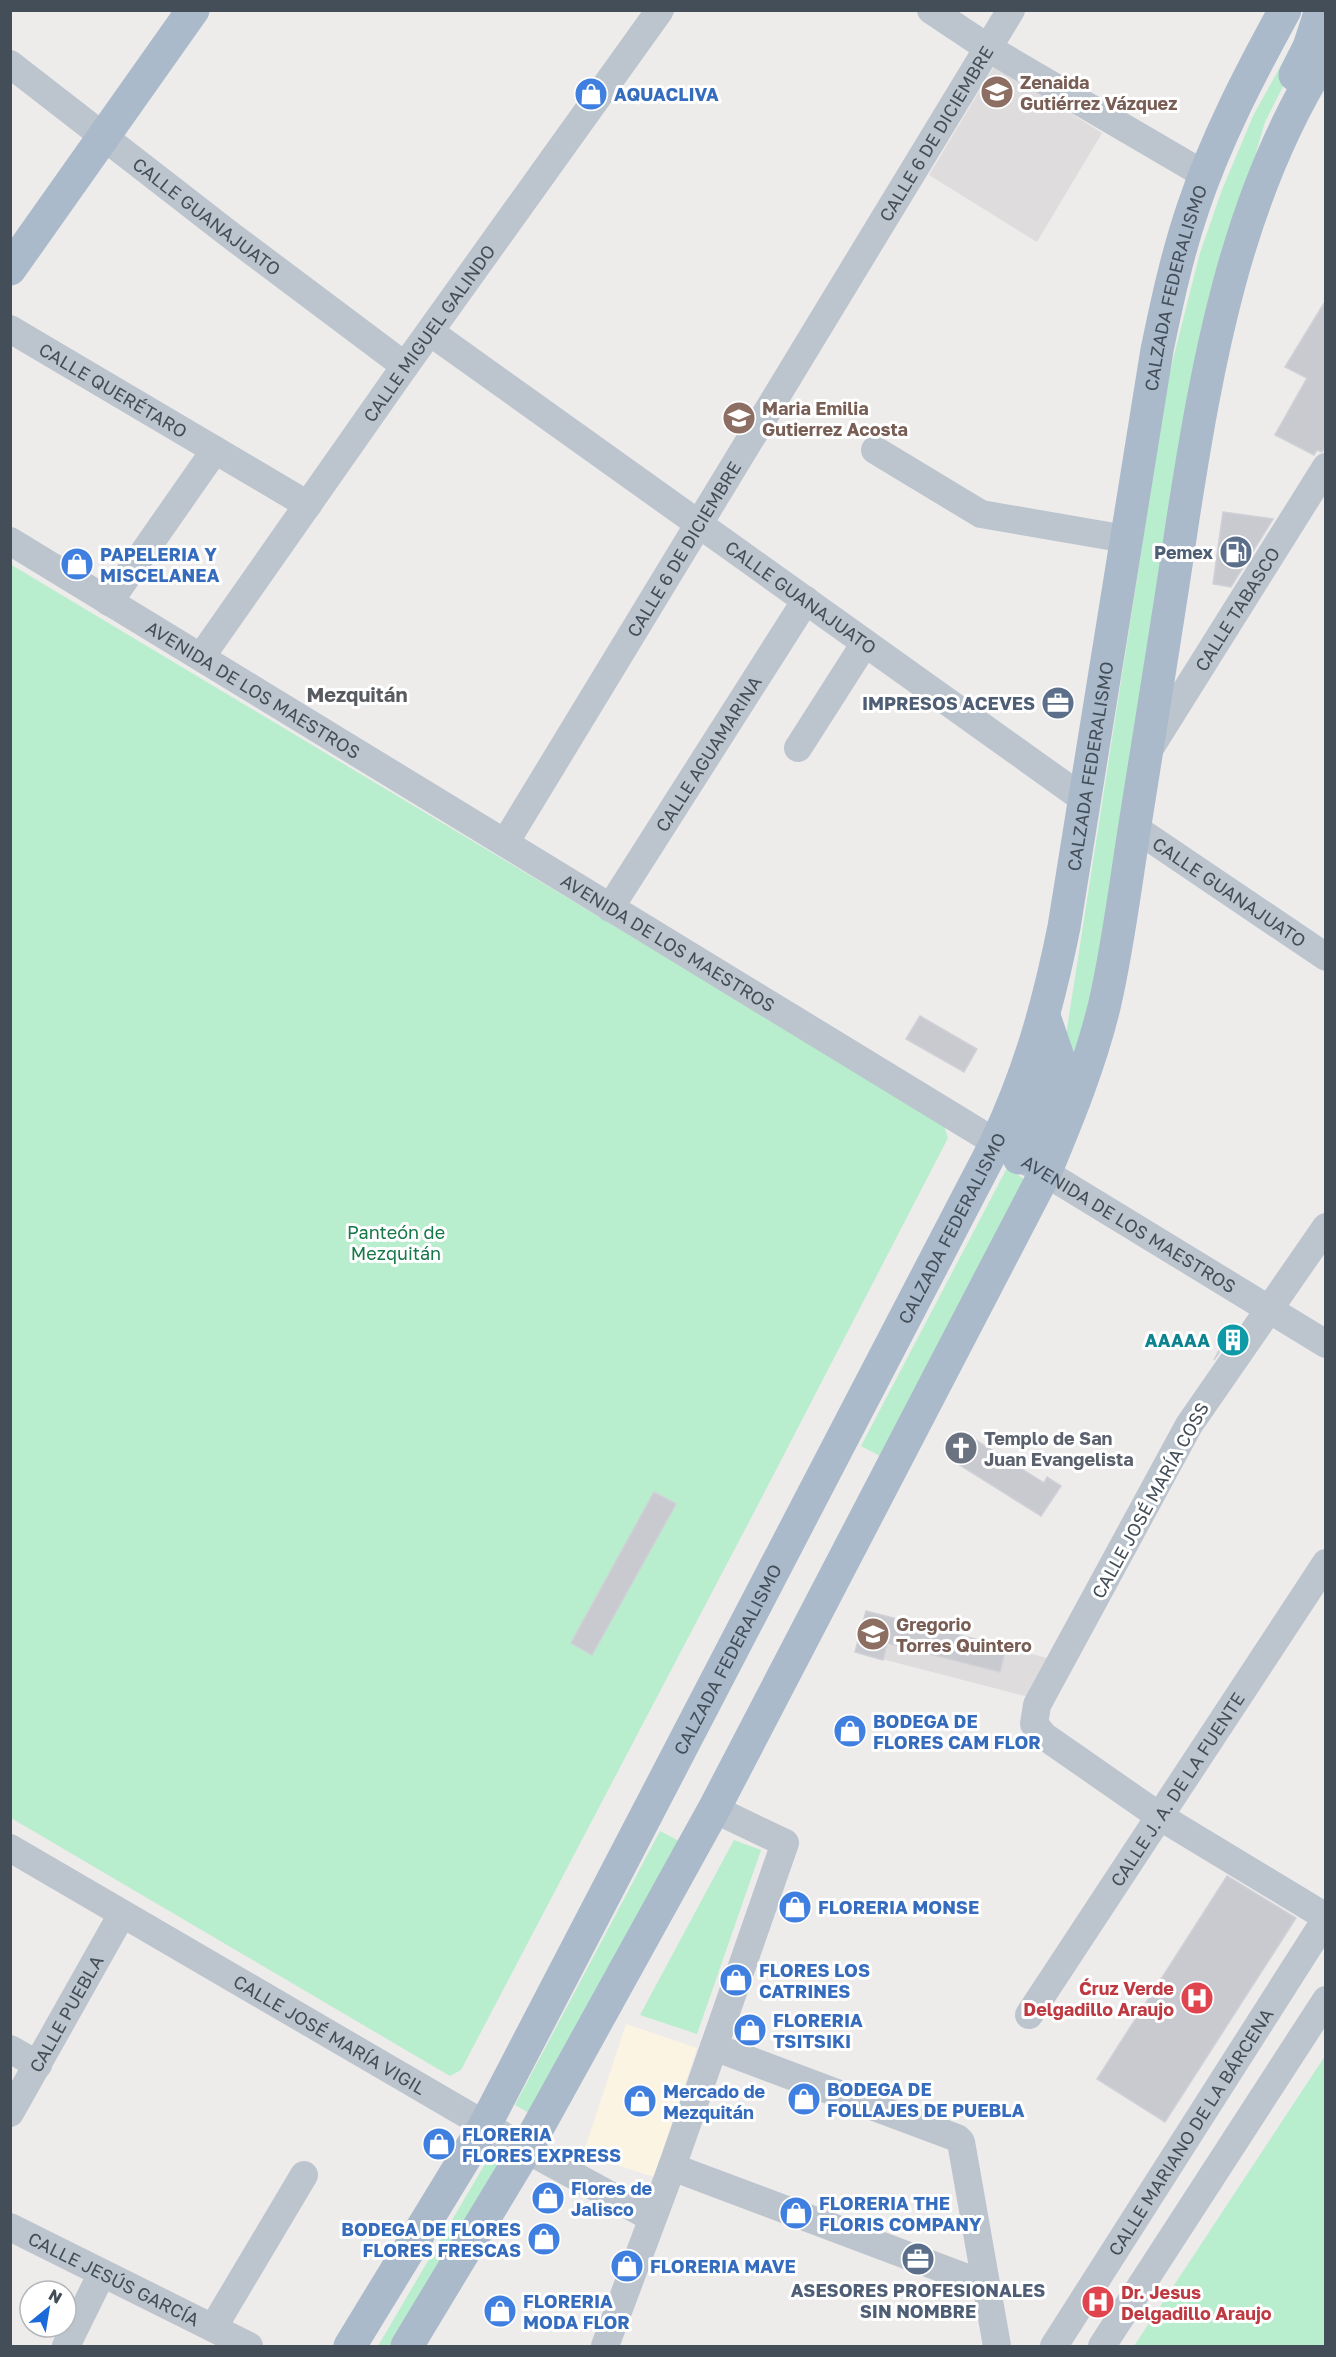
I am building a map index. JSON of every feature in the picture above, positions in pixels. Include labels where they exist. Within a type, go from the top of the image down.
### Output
[{"type":"main road","points":[[10,269],[194,10]]},
{"type":"main road","name":"CALZADA FEDERALISMO","points":[[407,2346],[526,2149],[714,1809],[1020,1158],[1020,1092],[1044,1016],[1064,927],[1126,539],[1173,274],[1205,175],[1254,67],[1285,10]]},
{"type":"main road","points":[[1268,167],[1270,123],[1309,47],[1321,10]]},
{"type":"main road","name":"CALZADA FEDERALISMO","points":[[350,2346],[484,2125],[1020,1158],[1080,1089],[1105,1004],[1135,828],[1197,428],[1213,344],[1235,262],[1268,167],[1310,80],[1326,55]]},
{"type":"street","name":"CALLE MIGUEL GALINDO","points":[[201,657],[405,366],[660,10]]},
{"type":"street","points":[[931,10],[988,48],[1205,175]]},
{"type":"street","name":"CALLE 6 DE DICIEMBRE","points":[[505,843],[1011,10]]},
{"type":"street","name":"CALLE GUANAJUATO","points":[[10,64],[405,366]]},
{"type":"street","name":"CALLE QUERÉTARO","points":[[10,328],[308,505]]},
{"type":"street","name":"CALLE GUANAJUATO","points":[[430,332],[1084,800]]},
{"type":"street","points":[[110,602],[215,450]]},
{"type":"street","points":[[874,450],[981,514],[1126,539]]},
{"type":"street","name":"CALLE TABASCO","points":[[1147,752],[1326,467]]},
{"type":"street","name":"AVENIDA DE LOS MAESTROS","points":[[10,541],[1326,1344]]},
{"type":"street","name":"CALLE AGUAMARINA","points":[[610,908],[806,600]]},
{"type":"street","points":[[798,748],[865,643]]},
{"type":"street","name":"CALLE GUANAJUATO","points":[[1135,828],[1326,957]]},
{"type":"street","name":"CALLE JOSÉ MARÍA COSS","points":[[1159,1816],[1044,1736],[1034,1724],[1037,1705],[1189,1425],[1326,1227]]},
{"type":"street","name":"CALLE J. A. DE LA FUENTE","points":[[1029,2015],[1326,1563]]},
{"type":"street","points":[[605,2346],[672,2168],[785,1844],[714,1809]]},
{"type":"street","points":[[1159,1816],[1326,1918]]},
{"type":"street","name":"CALLE JOSÉ MARÍA VIGIL","points":[[10,1848],[484,2125],[652,2218]]},
{"type":"street","name":"CALLE PUEBLA","points":[[10,2113],[122,1914]]},
{"type":"street","name":"CALLE MARIANO DE LA BÁRCENA","points":[[1054,2346],[1326,1918]]},
{"type":"street","points":[[1102,2346],[1325,2001],[1295,1966]]},
{"type":"street","points":[[1246,2043],[1273,2082]]},
{"type":"street","points":[[714,2047],[957,2138],[961,2142],[997,2346]]},
{"type":"street","points":[[10,2049],[38,2065]]},
{"type":"street","points":[[672,2168],[986,2285]]},
{"type":"street","points":[[213,2328],[304,2175]]},
{"type":"street","name":"CALLE JESÚS GARCÍA","points":[[10,2227],[249,2346]]},
{"type":"street","points":[[66,2346],[102,2273]]},
{"type":"shaded area","points":[[995,65],[1102,133],[1037,242],[929,175]]},
{"type":"shaded area","points":[[866,1611],[1055,1660],[1032,1698],[855,1652]]},
{"type":"shaded area","name":"Mercado de Mezquitán","points":[[626,2024],[697,2048],[654,2177],[583,2154]]},
{"type":"green space","points":[[1301,29],[1309,35],[1265,122],[1197,356],[1095,992],[1074,1063],[1062,1061],[1168,379],[1200,253],[1222,190],[1253,116]]},
{"type":"green space","name":"Panteón de Mezquitán","points":[[10,564],[943,1123],[948,1138],[461,2070],[450,2076],[11,1818]]},
{"type":"green space","points":[[1007,1168],[1024,1179],[880,1456],[861,1446]]},
{"type":"green space","points":[[660,1831],[681,1842],[538,2118],[515,2105]]},
{"type":"green space","points":[[734,1840],[761,1850],[697,2034],[640,2015]]},
{"type":"green space","points":[[1325,2056],[1325,2346],[1134,2346]]},
{"type":"green space","points":[[492,2152],[511,2163],[404,2346],[378,2346]]},
{"type":"building","points":[[1326,300],[1326,445],[1322,452],[1317,450],[1314,455],[1275,435],[1307,378],[1285,367]]},
{"type":"building","name":"Pemex","points":[[1223,512],[1273,519],[1231,587],[1213,584]]},
{"type":"building","points":[[920,1016],[977,1049],[964,1072],[906,1039]]},
{"type":"building","points":[[1232,1325],[1236,1328],[1214,1360]]},
{"type":"building","points":[[963,1432],[1044,1483],[1047,1477],[1061,1486],[1041,1516],[947,1457]]},
{"type":"building","points":[[654,1492],[676,1504],[592,1655],[571,1643]]},
{"type":"building","points":[[866,1611],[1006,1647],[1000,1672],[887,1643],[883,1660],[855,1652]]},
{"type":"building","name":"Ćruz Verde Delgadillo Araujo","points":[[1227,1876],[1296,1918],[1165,2122],[1097,2079]]},
{"type":"place","name":"Zenaida Gutiérrez Vázquez","points":[[997,92]]},
{"type":"place","name":"AQUACLIVA","points":[[591,94]]},
{"type":"place","name":"Maria Emilia Gutierrez Acosta","points":[[739,418]]},
{"type":"place","name":"Pemex","points":[[1236,552]]},
{"type":"place","name":"PAPELERIA Y MISCELANEA","points":[[77,564]]},
{"type":"place","name":"IMPRESOS ACEVES","points":[[1058,703]]},
{"type":"place","name":"AAAAA","points":[[1233,1340]]},
{"type":"place","name":"Templo de San Juan Evangelista","points":[[961,1448]]},
{"type":"place","name":"Gregorio Torres Quintero","points":[[873,1634]]},
{"type":"place","name":"BODEGA DE FLORES CAM FLOR","points":[[850,1731]]},
{"type":"place","name":"FLORERIA MONSE","points":[[795,1907]]},
{"type":"place","name":"FLORES LOS CATRINES","points":[[736,1980]]},
{"type":"place","name":"Ćruz Verde Delgadillo Araujo","points":[[1197,1998]]},
{"type":"place","name":"FLORERIA TSITSIKI","points":[[750,2030]]},
{"type":"place","name":"BODEGA DE FOLLAJES DE PUEBLA","points":[[804,2099]]},
{"type":"place","name":"Mercado de Mezquitán","points":[[640,2101]]},
{"type":"place","name":"FLORERIA FLORES EXPRESS","points":[[439,2144]]},
{"type":"place","name":"Flores de Jalisco","points":[[548,2198]]},
{"type":"place","name":"FLORERIA THE FLORIS COMPANY","points":[[796,2213]]},
{"type":"place","name":"BODEGA DE FLORES FLORES FRESCAS","points":[[544,2239]]},
{"type":"place","name":"ASESORES PROFESIONALES SIN NOMBRE","points":[[918,2259]]},
{"type":"place","name":"FLORERIA MAVE","points":[[627,2266]]},
{"type":"place","name":"Dr. Jesus Delgadillo Araujo","points":[[1098,2302]]},
{"type":"place","name":"FLORERIA MODA FLOR","points":[[500,2311]]},
{"type":"district","name":"Mezquitán","points":[[357,694]]}]
